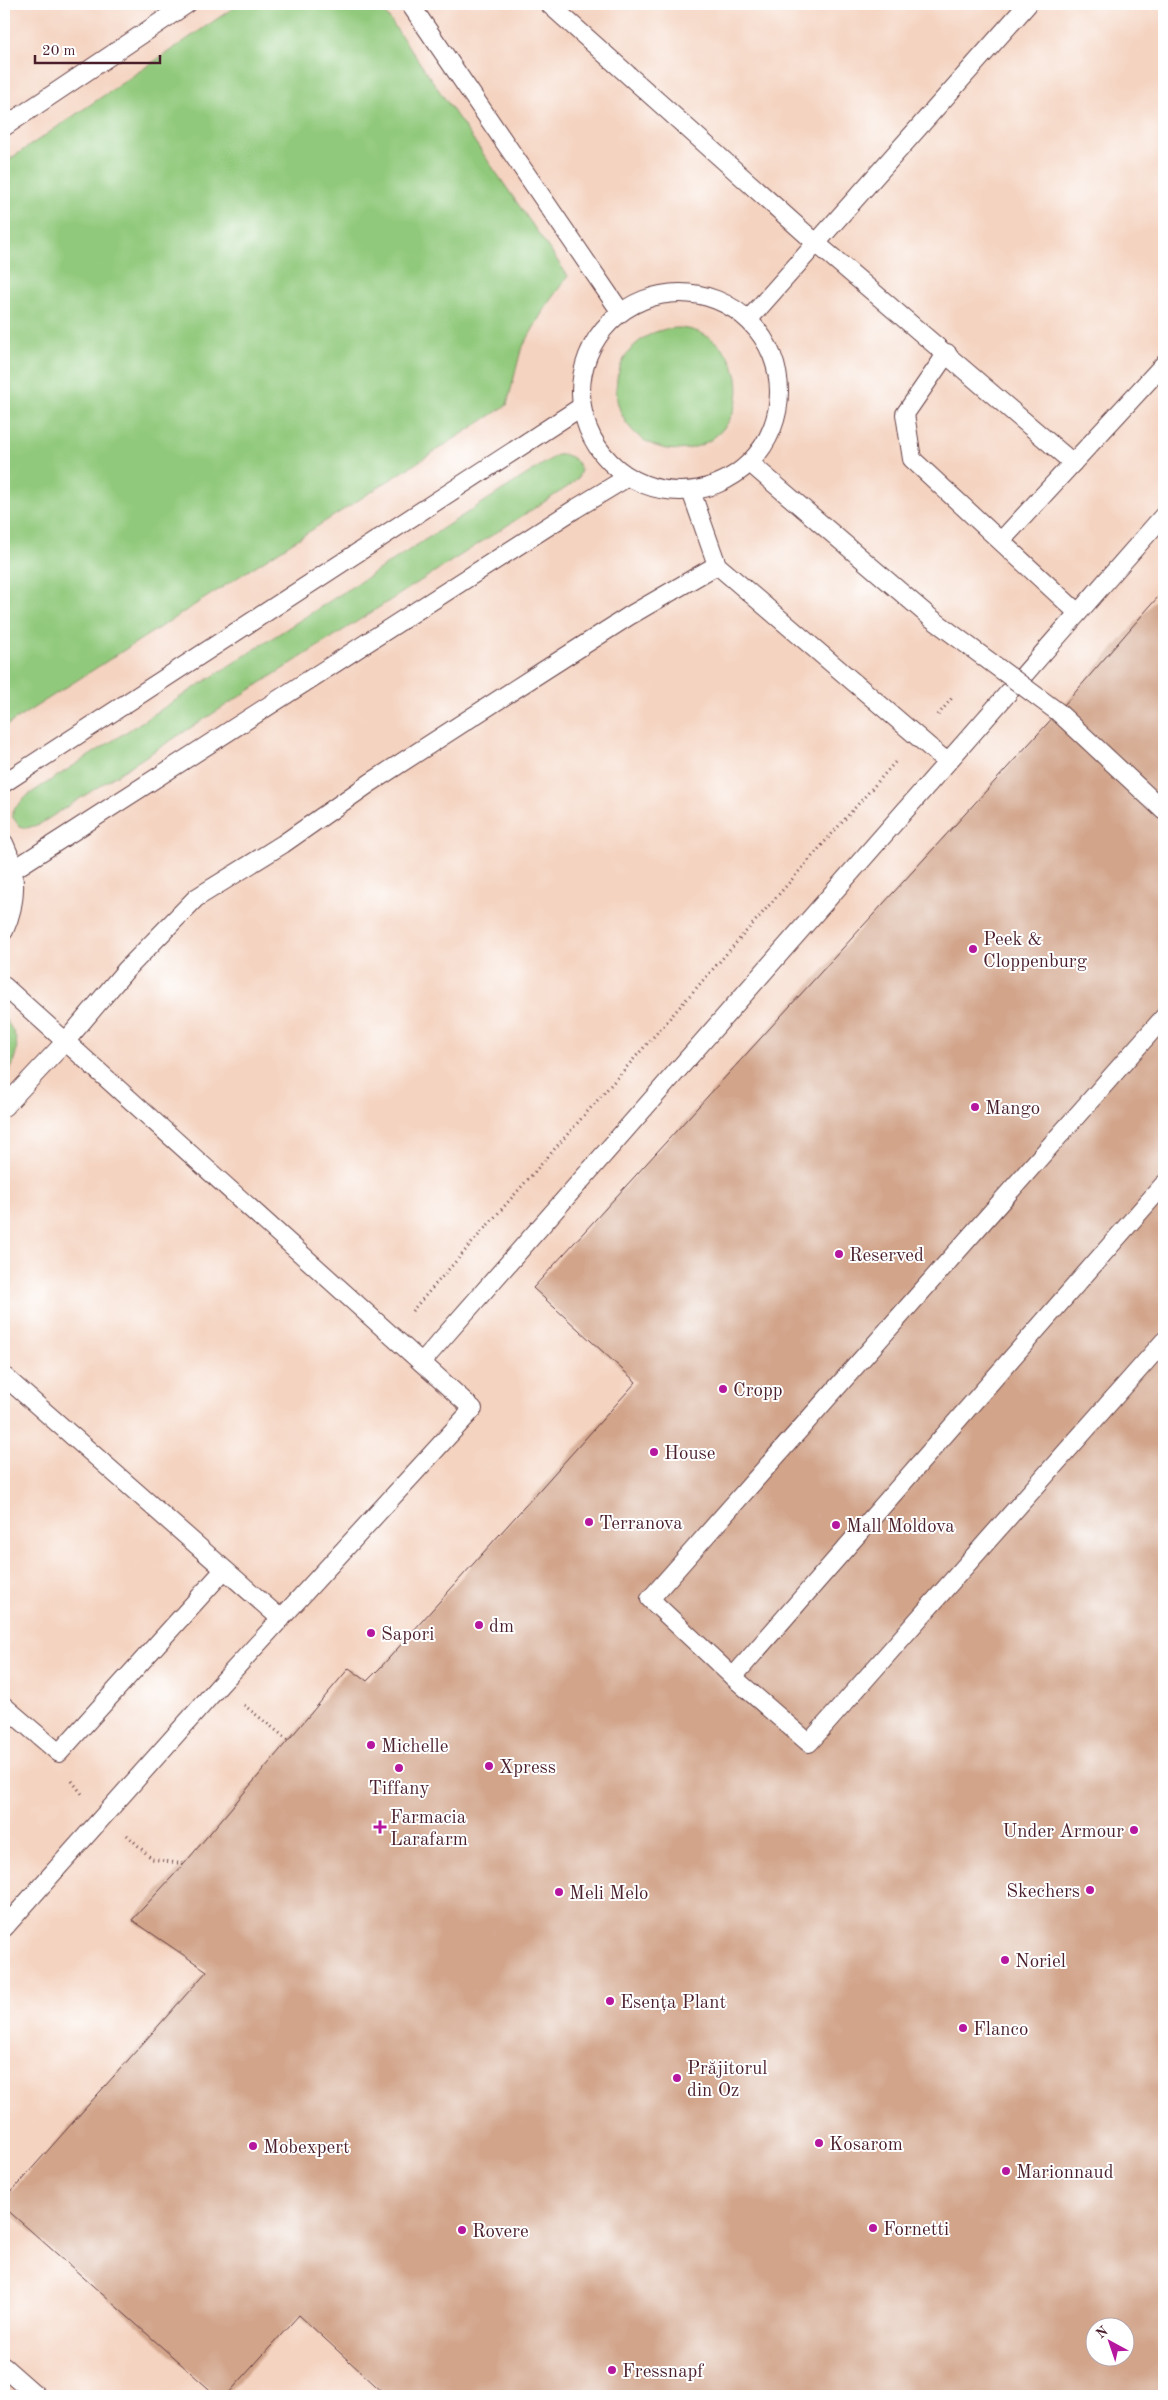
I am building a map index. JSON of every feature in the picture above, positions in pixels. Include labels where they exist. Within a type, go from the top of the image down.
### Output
[{"type":"lane","points":[[4,127],[187,4]]},
{"type":"lane","points":[[410,4],[620,311]]},
{"type":"lane","points":[[549,4],[816,243],[947,353],[1073,463]]},
{"type":"lane","points":[[749,319],[1028,4]]},
{"type":"lane","points":[[672,292],[700,294],[727,303],[749,319],[768,345],[779,375],[779,407],[769,438],[750,463],[723,482],[691,491],[659,489],[628,478],[606,459],[589,435],[581,407],[581,380],[588,354],[601,330],[620,311],[645,298],[672,292]]},
{"type":"lane","points":[[947,353],[905,414],[912,459],[1078,613]]},
{"type":"lane","points":[[1001,542],[1164,364]]},
{"type":"lane","points":[[4,783],[581,407]]},
{"type":"lane","points":[[750,463],[930,618],[1058,712],[1164,811]]},
{"type":"lane","points":[[13,870],[550,525],[628,478]]},
{"type":"lane","points":[[691,491],[717,565],[947,762]]},
{"type":"lane","points":[[422,1362],[1164,515]]},
{"type":"lane","points":[[4,1107],[66,1041],[126,970],[196,898],[283,844],[370,784],[629,616],[717,565]]},
{"type":"lane","points":[[4,844],[13,870],[14,894],[10,918],[4,931]]},
{"type":"lane","points":[[4,986],[473,1408],[4,1928]]},
{"type":"lane","points":[[1164,1017],[650,1599],[733,1678],[809,1743],[1164,1341]]},
{"type":"lane","points":[[733,1678],[1164,1184]]},
{"type":"lane","points":[[4,1376],[281,1619]]},
{"type":"lane","points":[[4,1706],[59,1754],[224,1570]]},
{"type":"lane","points":[[4,2367],[37,2396]]},
{"type":"shaded area","name":"Mall Moldova","points":[[4,4],[1164,4],[1164,2396],[4,2396]]},
{"type":"green space","points":[[239,4],[379,4],[568,276],[546,306],[521,350],[507,405],[4,727],[4,163]]},
{"type":"green space","points":[[677,328],[689,329],[700,333],[711,338],[720,346],[728,355],[733,366],[737,377],[737,401],[733,412],[728,423],[720,432],[711,440],[700,445],[689,449],[677,450],[665,449],[654,445],[643,440],[634,432],[626,423],[621,412],[617,401],[616,389],[617,377],[621,366],[626,355],[634,346],[643,338],[654,333],[665,329]]},
{"type":"green space","points":[[557,455],[566,455],[572,458],[577,462],[581,470],[578,478],[569,486],[40,824],[27,828],[19,826],[12,816],[14,809],[28,795]]},
{"type":"green space","points":[[4,1018],[10,1025],[17,1044],[15,1057],[9,1072],[4,1065]]},
{"type":"building","name":"Mall Moldova","points":[[1164,590],[1164,2396],[387,2396],[299,2315],[226,2396],[217,2396],[4,2207],[4,2200],[207,1971],[132,1920],[184,1864],[349,1668],[367,1681],[636,1382],[533,1288],[1058,712]]},
{"type":"place","name":"Peek & Cloppenburg","points":[[973,949]]},
{"type":"place","name":"Mango","points":[[975,1107]]},
{"type":"place","name":"Reserved","points":[[839,1254]]},
{"type":"place","name":"Cropp","points":[[723,1389]]},
{"type":"place","name":"House","points":[[654,1452]]},
{"type":"place","name":"Terranova","points":[[589,1522]]},
{"type":"place","name":"Mall Moldova","points":[[836,1525]]},
{"type":"place","name":"dm","points":[[479,1625]]},
{"type":"place","name":"Sapori","points":[[371,1633]]},
{"type":"place","name":"Michelle","points":[[371,1745]]},
{"type":"place","name":"Xpress","points":[[489,1766]]},
{"type":"place","name":"Tiffany","points":[[399,1768]]},
{"type":"place","name":"Farmacia Larafarm","points":[[380,1827]]},
{"type":"place","name":"Under Armour","points":[[1134,1830]]},
{"type":"place","name":"Skechers","points":[[1090,1890]]},
{"type":"place","name":"Meli Melo","points":[[559,1892]]},
{"type":"place","name":"Noriel","points":[[1005,1960]]},
{"type":"place","name":"Esența Plant","points":[[610,2001]]},
{"type":"place","name":"Flanco","points":[[963,2028]]},
{"type":"place","name":"Prăjitorul din Oz","points":[[677,2078]]},
{"type":"place","name":"Kosarom","points":[[819,2143]]},
{"type":"place","name":"Mobexpert","points":[[253,2146]]},
{"type":"place","name":"Marionnaud","points":[[1006,2171]]},
{"type":"place","name":"Fornetti","points":[[873,2228]]},
{"type":"place","name":"Rovere","points":[[462,2230]]},
{"type":"place","name":"Fressnapf","points":[[612,2370]]}]
